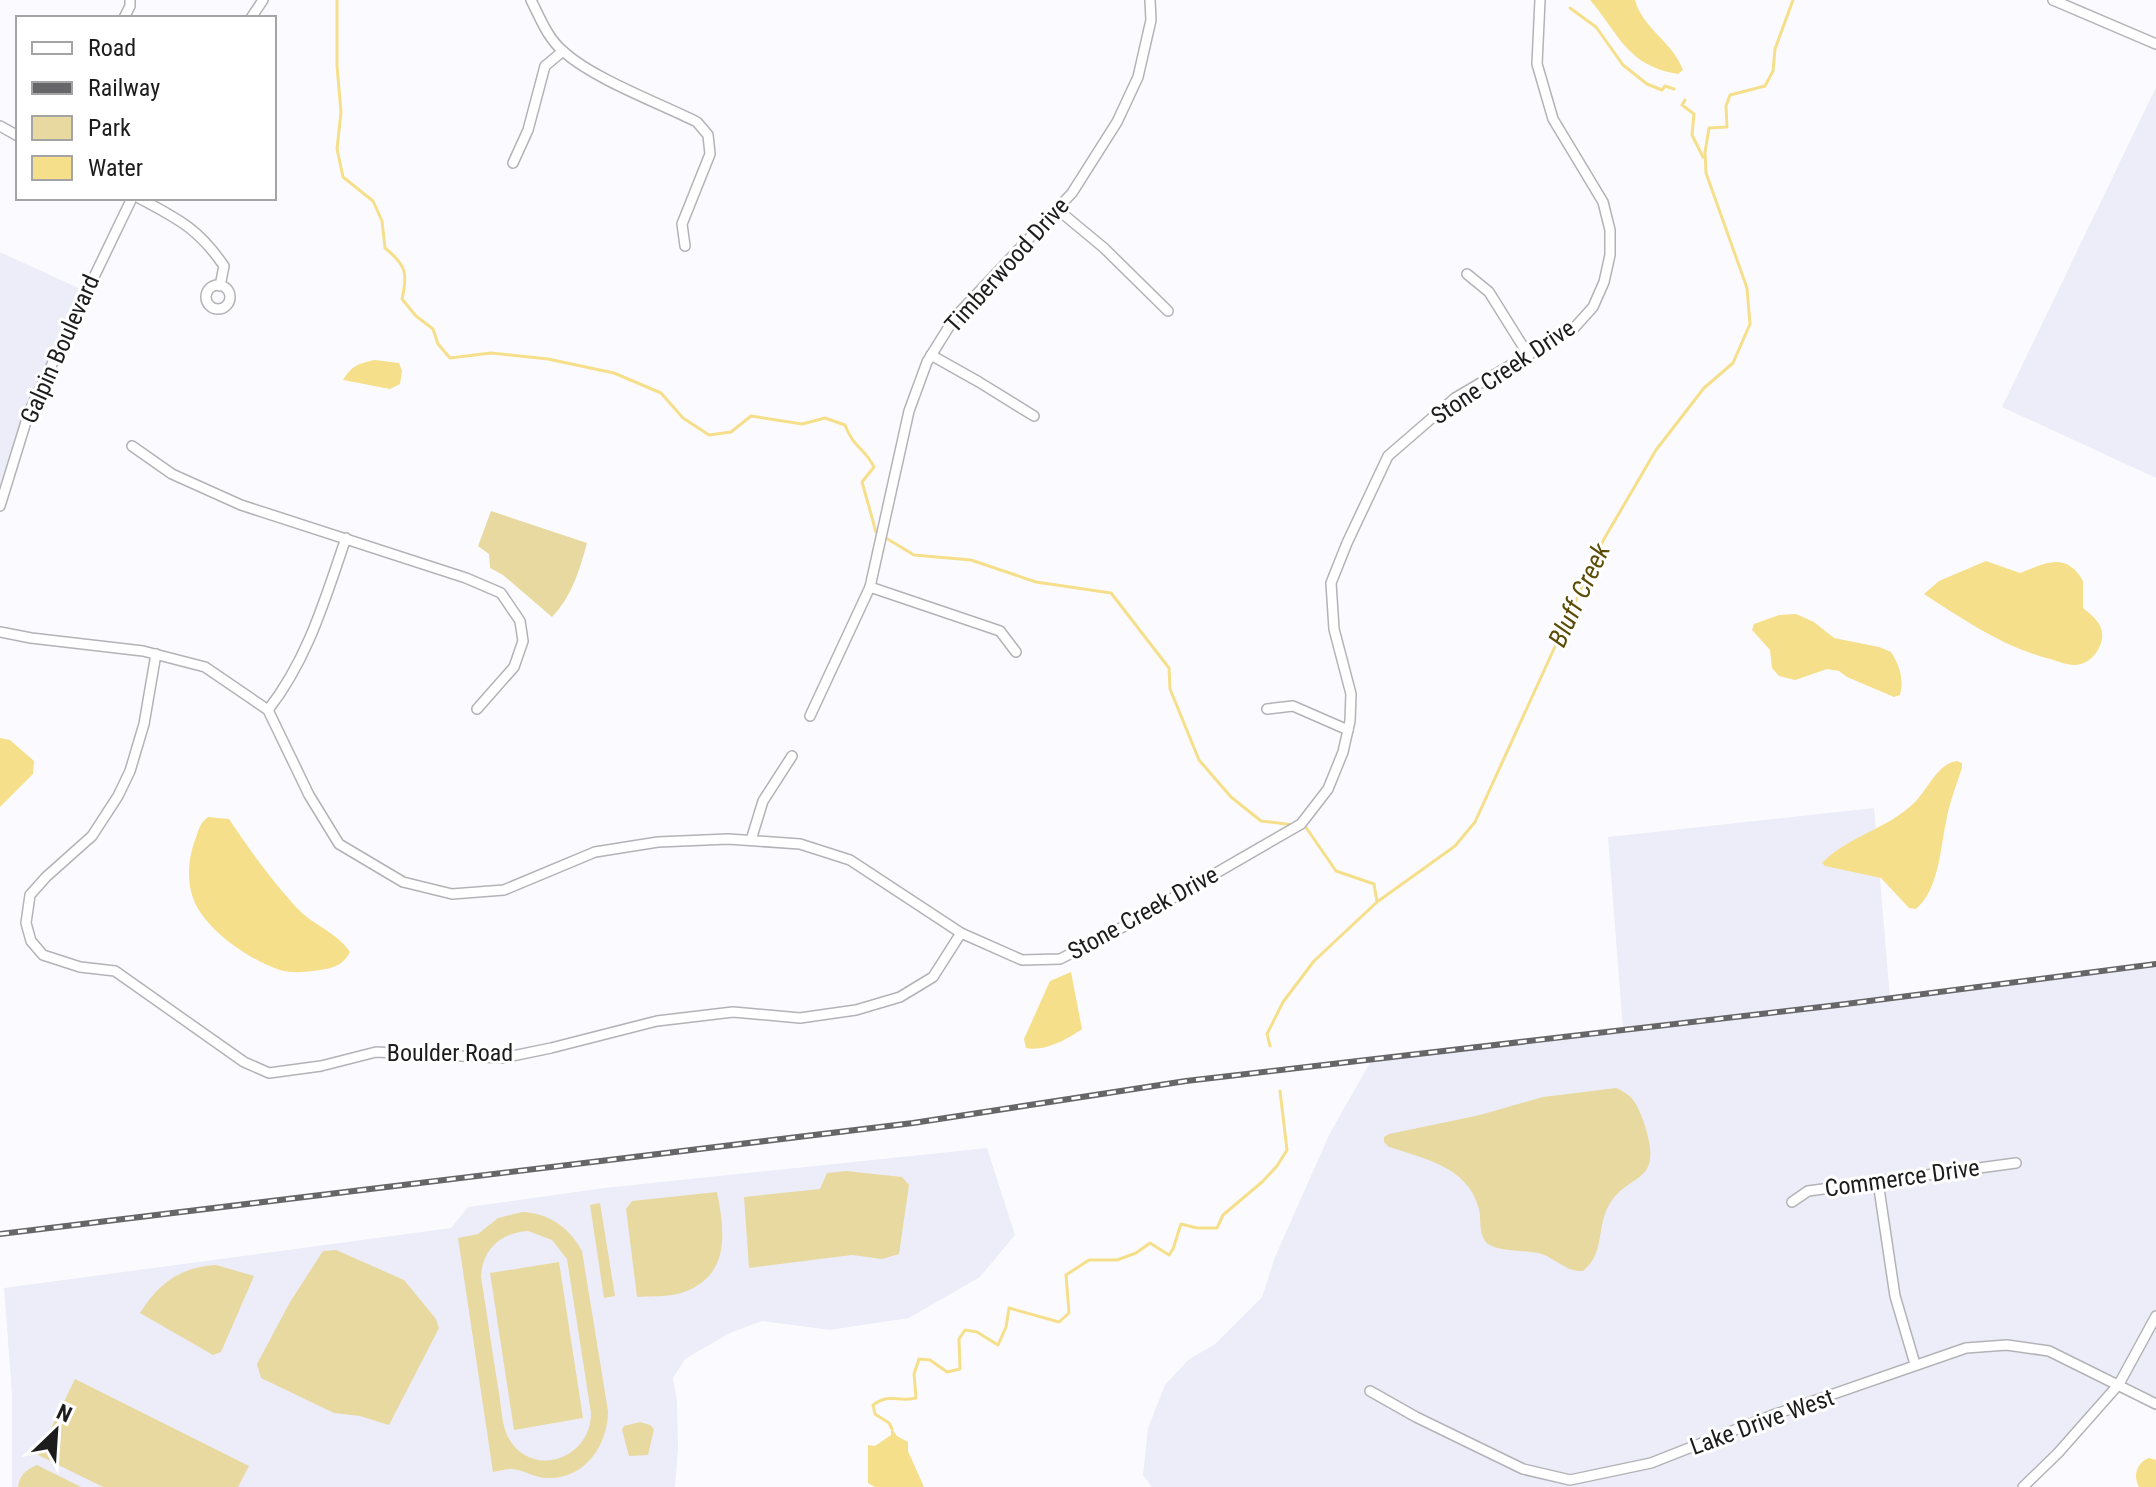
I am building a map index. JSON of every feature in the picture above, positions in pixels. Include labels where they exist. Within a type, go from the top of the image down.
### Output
[{"type":"street","points":[[531,0],[547,32],[563,51],[584,67],[697,122],[708,135],[710,154],[682,224],[685,246]]},
{"type":"street","name":"Timberwood Drive","points":[[810,716],[870,587],[909,411],[931,355],[955,317],[1072,193],[1117,122],[1138,77],[1151,20],[1150,0]]},
{"type":"street","name":"Stone Creek Drive","points":[[0,632],[156,654],[205,667],[268,710],[309,795],[339,844],[403,882],[452,894],[504,890],[595,852],[658,842],[728,839],[800,844],[850,860],[961,933],[1022,960],[1060,959],[1114,932],[1301,824],[1328,789],[1348,730],[1351,694],[1334,629],[1331,583],[1388,456],[1455,398],[1575,327],[1593,307],[1604,282],[1610,255],[1610,230],[1603,202],[1553,119],[1537,64],[1540,0]]},
{"type":"street","points":[[2053,0],[2156,44]]},
{"type":"street","points":[[513,163],[528,130],[545,66],[563,51]]},
{"type":"street","name":"Galpin Boulevard","points":[[0,506],[29,412],[131,200]]},
{"type":"street","points":[[143,200],[187,224],[207,242],[224,266],[220,286]]},
{"type":"street","points":[[1057,209],[1104,248],[1168,311]]},
{"type":"street","points":[[1467,274],[1489,292],[1529,356]]},
{"type":"street","points":[[931,355],[1034,416]]},
{"type":"street","points":[[132,446],[172,474],[241,505],[466,578],[501,593],[520,621],[523,641],[514,667],[477,709]]},
{"type":"street","points":[[268,710],[287,686],[304,655],[346,538]]},
{"type":"street","points":[[870,587],[1000,631],[1016,652]]},
{"type":"street","name":"Boulder Road","points":[[156,654],[144,724],[130,771],[118,796],[92,836],[30,895],[26,923],[31,941],[43,955],[80,967],[115,971],[244,1062],[269,1073],[321,1066],[376,1052],[503,1058],[657,1021],[733,1012],[800,1018],[856,1010],[900,997],[933,977],[961,933]]},
{"type":"street","points":[[1267,709],[1293,706],[1348,730]]},
{"type":"street","points":[[751,840],[763,801],[792,756]]},
{"type":"street","name":"Commerce Drive","points":[[1792,1202],[1808,1191],[2016,1163]]},
{"type":"street","points":[[1878,1182],[1895,1296],[1915,1364]]},
{"type":"street","points":[[2023,1487],[2119,1384],[2156,1316]]},
{"type":"street","name":"Lake Drive West","points":[[1370,1391],[1449,1434],[1523,1469],[1570,1480],[1651,1463],[1773,1415],[1966,1348],[2007,1345],[2049,1351],[2156,1404]]},
{"type":"shaded area","points":[[2156,87],[2156,478],[2002,407]]},
{"type":"shaded area","points":[[0,252],[85,291],[29,412],[0,505]]},
{"type":"shaded area","points":[[1874,808],[1890,998],[2156,964],[2156,1404],[2119,1385],[2021,1487],[1152,1487],[1143,1475],[1148,1428],[1165,1385],[1189,1359],[1214,1345],[1262,1297],[1275,1257],[1330,1133],[1372,1059],[1623,1030],[1608,837]]},
{"type":"shaded area","points":[[987,1148],[1015,1235],[980,1277],[909,1318],[830,1330],[762,1321],[730,1333],[685,1359],[673,1378],[678,1449],[675,1487],[12,1487],[12,1394],[4,1288],[451,1228],[468,1207],[604,1188]]},
{"type":"green space","points":[[491,511],[587,543],[570,592],[552,617],[503,575],[490,568],[489,554],[478,546]]},
{"type":"green space","points":[[1616,1088],[1630,1097],[1639,1109],[1650,1158],[1647,1169],[1613,1199],[1605,1214],[1596,1252],[1583,1271],[1571,1269],[1538,1253],[1489,1245],[1482,1233],[1478,1206],[1464,1182],[1442,1166],[1389,1147],[1384,1142],[1384,1137],[1389,1134],[1480,1115],[1543,1097]]},
{"type":"green space","points":[[846,1171],[902,1177],[909,1185],[899,1254],[882,1259],[852,1255],[749,1268],[744,1197],[820,1189],[827,1173]]},
{"type":"green space","points":[[717,1192],[722,1222],[721,1252],[709,1276],[681,1293],[637,1297],[626,1209],[632,1201]]},
{"type":"green space","points":[[600,1203],[615,1296],[604,1298],[590,1205]]},
{"type":"green space","points":[[522,1212],[541,1215],[565,1229],[582,1251],[608,1411],[607,1424],[592,1458],[573,1473],[561,1477],[543,1478],[512,1469],[493,1472],[458,1238],[478,1234],[498,1218]],"holes":[[[528,1231],[552,1240],[567,1259],[591,1413],[588,1430],[581,1443],[557,1459],[543,1460],[529,1457],[517,1449],[505,1430],[481,1277],[489,1251],[509,1235]]]},
{"type":"green space","points":[[336,1250],[404,1280],[436,1319],[439,1328],[389,1425],[360,1416],[334,1413],[261,1378],[257,1364],[290,1302],[323,1251]]},
{"type":"green space","points":[[559,1262],[583,1418],[514,1430],[490,1273]]},
{"type":"green space","points":[[216,1265],[254,1276],[221,1352],[213,1355],[140,1313],[154,1294],[171,1279],[191,1269]]},
{"type":"green space","points":[[75,1379],[249,1466],[238,1487],[103,1487],[38,1455]]},
{"type":"green space","points":[[640,1422],[654,1429],[648,1455],[629,1456],[622,1430],[624,1426]]},
{"type":"green space","points":[[37,1465],[81,1487],[18,1487],[24,1473]]},
{"type":"water","points":[[1590,0],[1635,0],[1644,19],[1672,51],[1683,70],[1678,74],[1661,70],[1635,56]]},
{"type":"water","points":[[375,360],[399,363],[402,371],[400,384],[390,389],[343,380],[356,366]]},
{"type":"water","points":[[1986,561],[2020,573],[2047,563],[2070,566],[2083,581],[2083,608],[2101,627],[2102,637],[2097,652],[2087,661],[2074,665],[2033,654],[1984,632],[1924,594],[1939,581]]},
{"type":"water","points":[[1796,614],[1814,622],[1834,638],[1891,652],[1900,673],[1900,695],[1894,697],[1839,671],[1827,669],[1795,680],[1779,676],[1772,668],[1770,650],[1752,630],[1754,624],[1779,615]]},
{"type":"water","points":[[0,738],[10,740],[34,761],[33,774],[0,807]]},
{"type":"water","points":[[1957,761],[1962,763],[1962,768],[1949,808],[1934,880],[1924,901],[1916,909],[1909,908],[1881,878],[1822,863],[1844,846],[1904,811],[1920,797],[1944,766]]},
{"type":"water","points":[[208,817],[229,819],[264,868],[302,913],[334,935],[350,952],[344,960],[325,969],[282,971],[253,958],[228,941],[207,921],[191,892],[189,864],[201,825]]},
{"type":"water","points":[[1071,972],[1082,1029],[1048,1046],[1026,1048],[1024,1039],[1050,981]]},
{"type":"water","points":[[891,1427],[897,1436],[908,1442],[908,1451],[924,1487],[875,1487],[868,1483],[868,1445],[875,1446],[891,1435]]},
{"type":"water","points":[[2149,1458],[2156,1460],[2156,1487],[2139,1487],[2137,1470]]},
{"type":"waterway","points":[[337,0],[341,112],[337,149],[343,177],[373,201],[382,221],[385,248],[404,270],[402,299],[416,316],[433,329],[438,344],[450,358],[491,353],[548,359],[614,373],[661,393],[683,418],[709,435],[731,432],[751,416],[802,424],[825,418],[845,425],[874,467],[862,482],[876,532],[914,555],[971,560],[1036,582],[1111,593],[1169,668],[1170,689],[1199,760],[1231,797],[1261,821],[1294,825]]},
{"type":"waterway","name":"Bluff Creek","points":[[1270,1046],[1267,1034],[1283,1002],[1314,961],[1377,902],[1455,846],[1475,822],[1604,539],[1656,450],[1704,388],[1733,363],[1750,324],[1747,288],[1706,173],[1705,152],[1709,128],[1727,127],[1726,106],[1730,95],[1765,86],[1773,71],[1775,49],[1793,0]]},
{"type":"waterway","name":"Bluff Creek","points":[[1570,8],[1596,27],[1623,65],[1647,84],[1662,90],[1665,86],[1674,89]]},
{"type":"waterway","name":"Bluff Creek","points":[[1685,100],[1682,105],[1694,114],[1692,135],[1703,157]]},
{"type":"waterway","points":[[1302,826],[1336,871],[1374,884],[1377,902]]},
{"type":"waterway","name":"Bluff Creek","points":[[892,1429],[889,1423],[875,1414],[873,1405],[890,1398],[916,1398],[914,1374],[919,1359],[930,1360],[947,1372],[960,1369],[959,1339],[965,1330],[977,1332],[998,1345],[1006,1327],[1009,1308],[1059,1322],[1069,1313],[1066,1275],[1089,1260],[1117,1260],[1136,1253],[1150,1243],[1169,1255],[1181,1224],[1217,1228],[1223,1215],[1262,1182],[1287,1150],[1280,1091]]},
{"type":"railway","points":[[0,1234],[913,1123],[1186,1081],[1838,1005],[2156,964]]}]
